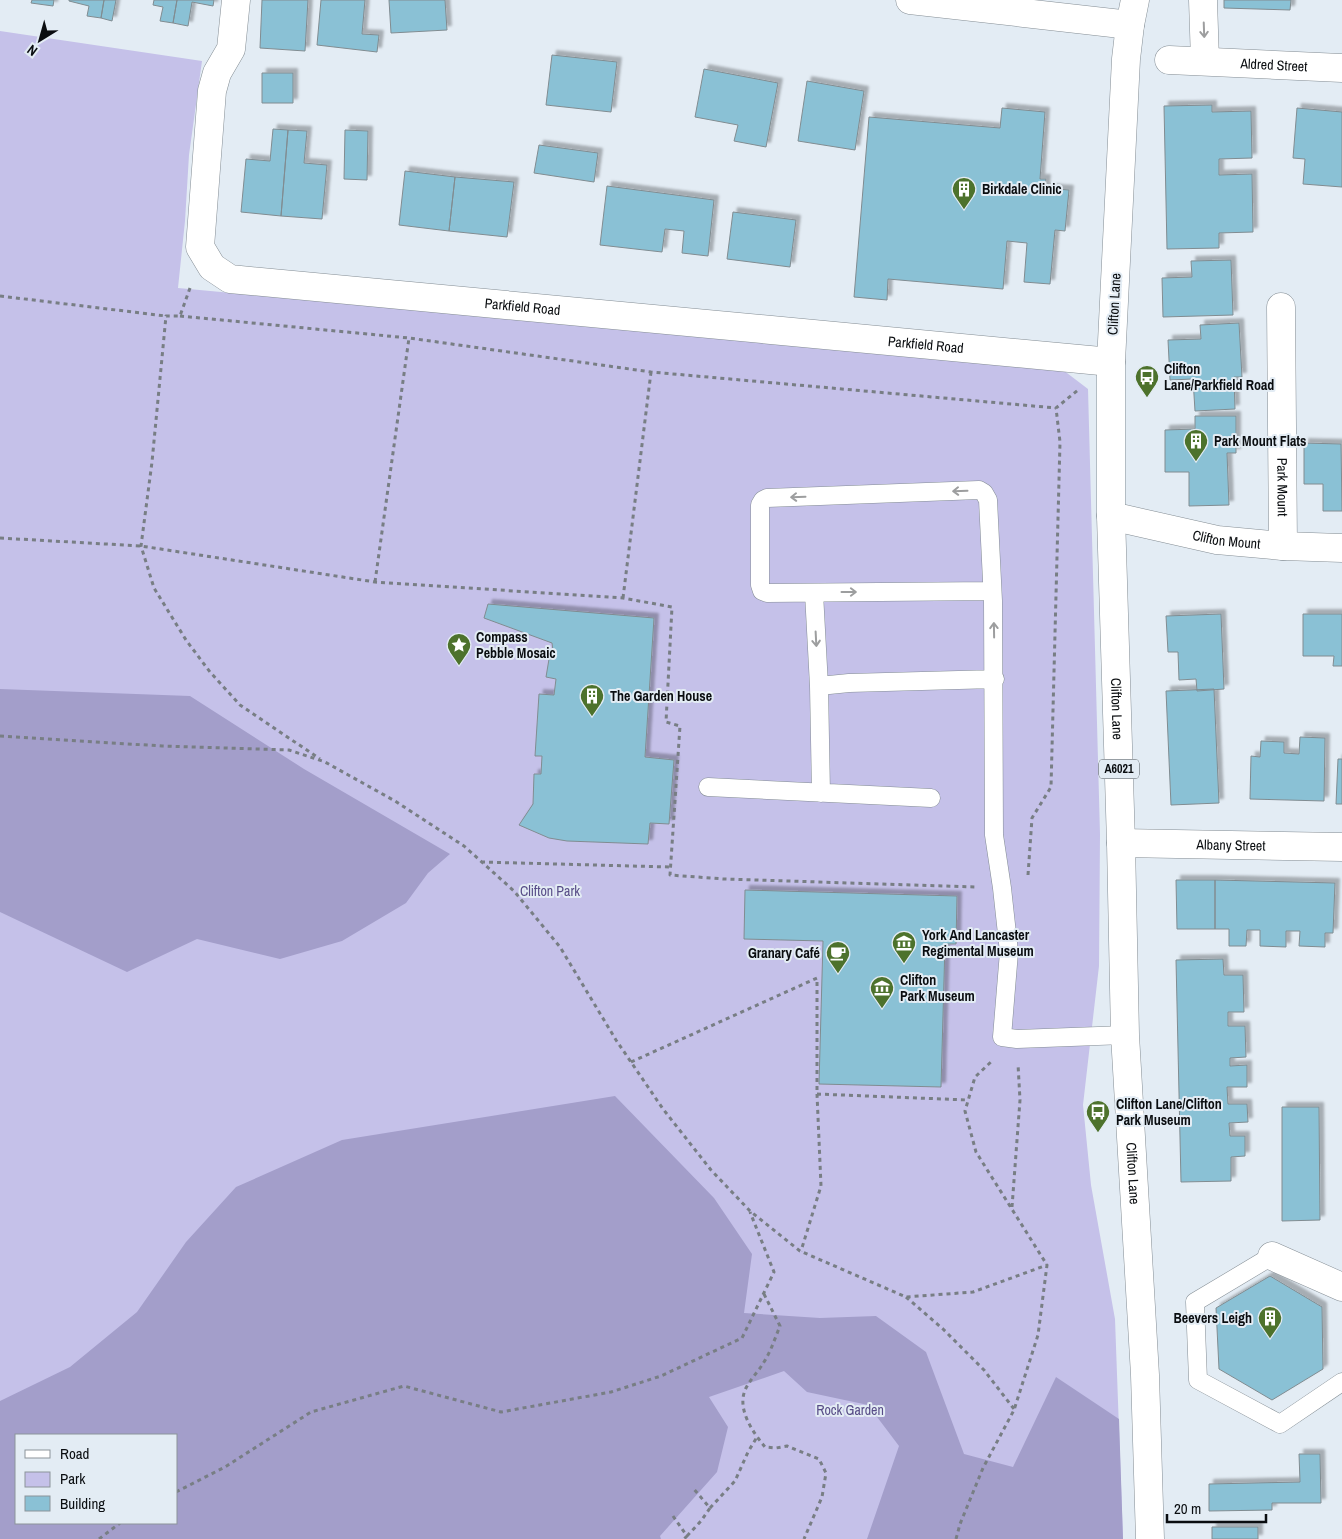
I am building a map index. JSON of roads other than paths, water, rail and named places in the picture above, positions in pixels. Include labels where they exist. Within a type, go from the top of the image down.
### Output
[{"type":"street","name":"Parkfield Road","points":[[236,0],[231,49],[217,74],[212,91],[200,248],[212,268],[230,279],[1111,362]]},
{"type":"street","points":[[910,0],[1132,12]]},
{"type":"street","points":[[1203,0],[1205,61]]},
{"type":"street","name":"Clifton Lane","points":[[1132,12],[1126,59],[1111,362],[1111,516],[1125,1035],[1145,1375],[1150,1539]]},
{"type":"street","name":"Aldred Street","points":[[1169,60],[1342,68]]},
{"type":"street","name":"Park Mount","points":[[1281,307],[1283,546]]},
{"type":"street","name":"Clifton Mount","points":[[1111,516],[1217,540],[1283,546],[1342,548]]},
{"type":"street","name":"Albany Street","points":[[1121,843],[1342,847]]},
{"type":"street","points":[[1272,1256],[1342,1287]]},
{"type":"lane","points":[[992,591],[767,593],[762,591],[760,585],[760,505],[767,498],[979,490],[984,493],[988,500],[993,601],[995,679],[994,836],[1009,952],[1002,1038],[1125,1035]]},
{"type":"lane","points":[[814,593],[821,793]]},
{"type":"lane","points":[[818,686],[849,683],[995,679]]},
{"type":"lane","points":[[708,787],[931,798]]},
{"type":"lane","points":[[1272,1256],[1195,1302],[1198,1380],[1280,1424],[1342,1382]]},
{"type":"place","name":"Birkdale Clinic","points":[[964,210]]},
{"type":"place","name":"Clifton Lane/Parkfield Road","points":[[1147,398]]},
{"type":"place","name":"Park Mount Flats","points":[[1196,462]]},
{"type":"place","name":"Compass Pebble Mosaic","points":[[459,666]]},
{"type":"place","name":"The Garden House","points":[[592,717]]},
{"type":"place","name":"York And Lancaster Regimental Museum","points":[[904,964]]},
{"type":"place","name":"Granary Café","points":[[838,974]]},
{"type":"place","name":"Clifton Park Museum","points":[[882,1009]]},
{"type":"place","name":"Clifton Lane/Clifton Park Museum","points":[[1098,1133]]},
{"type":"place","name":"Beevers Leigh","points":[[1270,1339]]},
{"type":"park label","name":"Clifton Park","points":[[550,891]]},
{"type":"park label","name":"Rock Garden","points":[[850,1410]]}]
